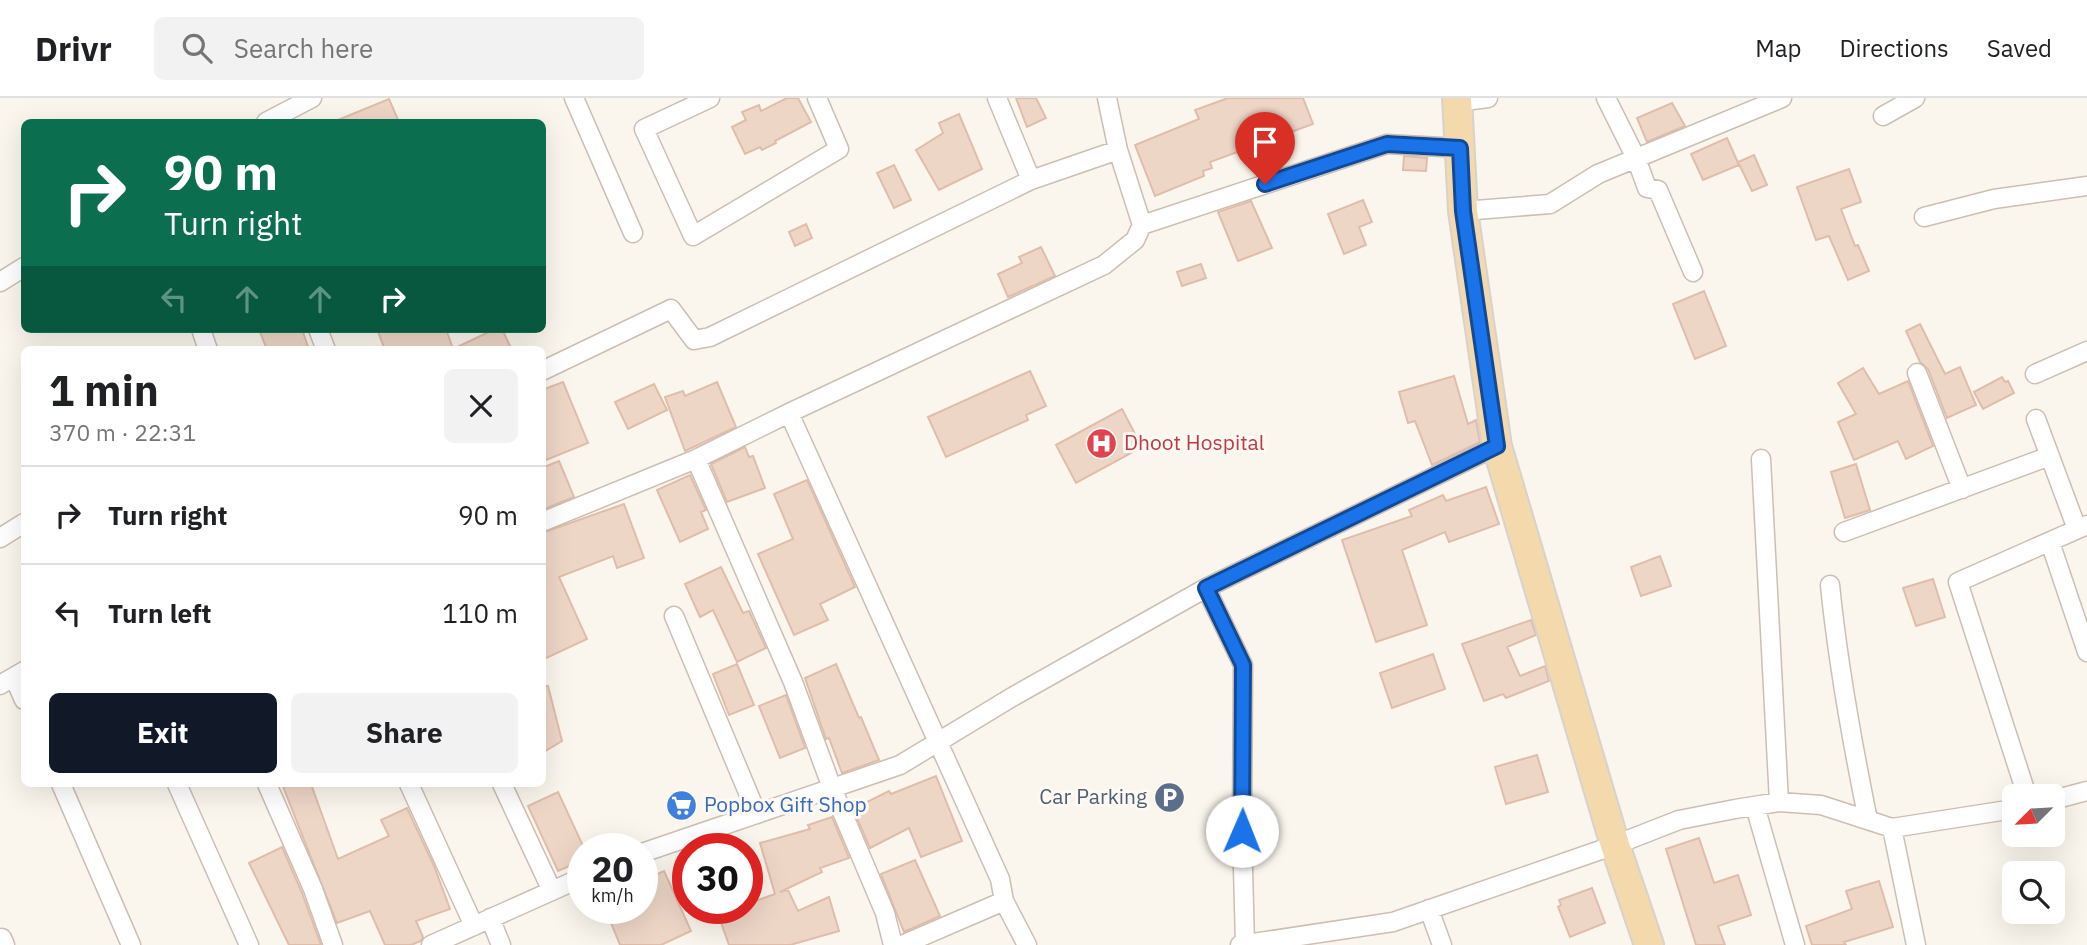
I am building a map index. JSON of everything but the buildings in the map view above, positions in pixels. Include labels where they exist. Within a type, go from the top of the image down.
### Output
[{"type":"main road","points":[[1457,100],[1463,211],[1497,446],[1615,845],[1650,945]]},
{"type":"street","points":[[272,119],[312,98]]},
{"type":"street","points":[[574,98],[633,233]]},
{"type":"street","points":[[710,98],[644,129],[694,236],[839,149],[817,98]]},
{"type":"street","points":[[997,98],[1031,180]]},
{"type":"street","points":[[546,520],[696,459],[1104,265],[1135,240],[1142,225],[1118,150],[1107,98]]},
{"type":"street","points":[[1457,100],[1488,98]]},
{"type":"street","points":[[1606,98],[1636,158],[1647,188],[1658,190],[1693,272]]},
{"type":"street","points":[[1463,211],[1550,204],[1598,174],[1782,98]]},
{"type":"street","points":[[1883,116],[1915,98]]},
{"type":"street","points":[[1142,225],[1387,144],[1460,148]]},
{"type":"street","points":[[546,369],[671,309],[694,340],[710,337],[1031,180],[1118,150]]},
{"type":"street","points":[[1924,217],[1994,199],[2087,186]]},
{"type":"street","points":[[0,282],[21,269]]},
{"type":"street","points":[[2035,373],[2087,351]]},
{"type":"street","points":[[1917,373],[1962,489]]},
{"type":"street","points":[[789,413],[1000,880],[1004,901],[1027,945]]},
{"type":"street","points":[[2023,784],[1958,582],[2082,527],[2036,419]]},
{"type":"street","points":[[658,848],[900,765],[1206,588],[1497,446]]},
{"type":"street","points":[[1844,532],[2050,456]]},
{"type":"street","points":[[696,459],[793,682],[832,788],[885,913],[893,945]]},
{"type":"street","points":[[1761,459],[1779,802]]},
{"type":"street","points":[[0,538],[21,525]]},
{"type":"street","points":[[2050,542],[2087,652]]},
{"type":"street","points":[[1830,585],[1836,649],[1868,820]]},
{"type":"street","points":[[1206,588],[1243,665],[1242,945],[1393,922],[1679,820],[1755,806],[1779,802],[1821,805],[1892,828],[2002,811]]},
{"type":"street","points":[[674,616],[757,814]]},
{"type":"street","points":[[13,678],[21,694]]},
{"type":"street","points":[[62,787],[131,945]]},
{"type":"street","points":[[178,787],[249,945]]},
{"type":"street","points":[[268,787],[313,889],[333,945]]},
{"type":"street","points":[[410,787],[482,922],[501,945]]},
{"type":"street","points":[[503,787],[552,891]]},
{"type":"street","points":[[2065,797],[2087,791]]},
{"type":"street","points":[[1755,806],[1796,945]]},
{"type":"street","points":[[1892,828],[1916,945]]},
{"type":"street","points":[[430,945],[567,884]]},
{"type":"street","points":[[902,945],[1004,901]]},
{"type":"street","points":[[1429,909],[1441,945]]},
{"type":"place","name":"Dhoot Hospital","points":[[1101,443]]},
{"type":"place","name":"Car Parking","points":[[1170,797]]},
{"type":"place","name":"Popbox Gift Shop","points":[[681,805]]},
{"type":"route","points":[[1242,831],[1243,665],[1206,588],[1497,446],[1463,211],[1460,148],[1387,144],[1265,184]]}]
